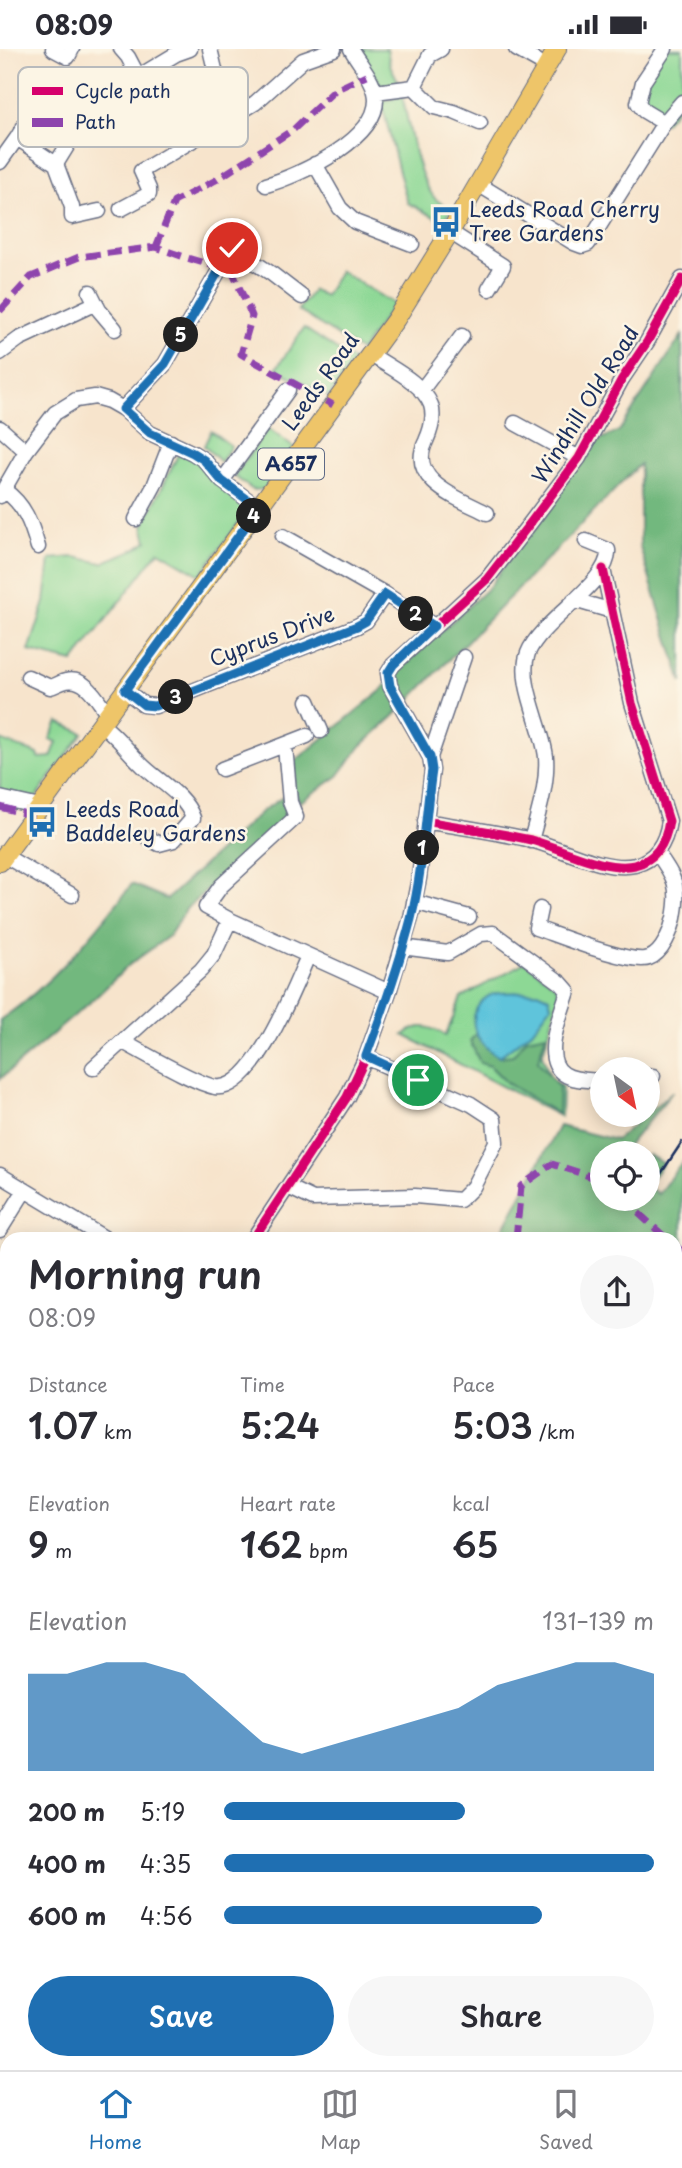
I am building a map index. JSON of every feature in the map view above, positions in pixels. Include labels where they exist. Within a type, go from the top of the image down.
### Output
[{"type":"main road","name":"Leeds Road","points":[[2,859],[396,319],[557,49]]},
{"type":"street","points":[[53,49],[70,53]]},
{"type":"street","points":[[121,49],[133,67]]},
{"type":"street","points":[[156,67],[176,54],[190,49]]},
{"type":"street","points":[[209,49],[214,67]]},
{"type":"street","points":[[248,107],[299,55],[334,49]]},
{"type":"street","points":[[266,185],[288,179],[345,148],[368,125],[376,105],[375,92],[351,49]]},
{"type":"street","points":[[414,87],[430,55],[440,49]]},
{"type":"street","points":[[516,49],[546,66]]},
{"type":"street","points":[[664,123],[644,111],[638,103],[643,82],[665,49]]},
{"type":"street","points":[[375,92],[414,87]]},
{"type":"street","points":[[414,87],[434,107],[480,123]]},
{"type":"street","points":[[478,184],[574,243],[582,246],[588,244],[664,123],[682,102]]},
{"type":"street","points":[[0,162],[17,138]]},
{"type":"street","points":[[30,147],[56,164],[72,207],[72,217],[99,211]]},
{"type":"street","points":[[56,164],[66,147]]},
{"type":"street","points":[[121,209],[149,194],[141,171],[182,147]]},
{"type":"street","points":[[314,164],[341,208],[355,222],[412,244]]},
{"type":"street","points":[[450,232],[503,266],[489,289]]},
{"type":"street","points":[[123,409],[165,364],[226,244],[302,297]]},
{"type":"street","name":"Windhill Old Road","points":[[430,757],[390,686],[388,673],[393,665],[486,579],[579,458],[622,379],[647,342],[682,279]]},
{"type":"street","points":[[0,353],[19,339],[93,298],[115,329]]},
{"type":"street","points":[[421,391],[462,336]]},
{"type":"street","points":[[370,354],[421,391],[430,404],[432,426],[422,448],[421,459],[429,479],[487,513]]},
{"type":"street","points":[[222,481],[288,390]]},
{"type":"street","points":[[38,547],[27,513],[18,501],[2,493],[26,451],[55,413],[70,402],[82,398],[95,397],[123,409],[150,433],[204,460],[222,481],[259,508]]},
{"type":"street","points":[[515,423],[579,458]]},
{"type":"street","points":[[0,428],[26,451]]},
{"type":"street","points":[[136,519],[171,442]]},
{"type":"street","points":[[283,536],[385,594],[434,626]]},
{"type":"street","points":[[531,841],[547,777],[546,754],[526,678],[528,653],[544,629],[603,569],[608,550],[586,541]]},
{"type":"street","points":[[425,821],[531,841],[619,866],[636,865],[657,853],[667,837],[669,821],[632,703],[603,569]]},
{"type":"street","name":"Cyprus Drive","points":[[125,690],[144,705],[155,706],[357,626],[366,621],[385,594]]},
{"type":"street","points":[[574,600],[612,611]]},
{"type":"street","points":[[258,1232],[347,1097],[366,1056],[389,992],[414,902],[432,770],[430,757],[464,657]]},
{"type":"street","points":[[28,677],[50,687],[70,680],[87,686],[104,719],[140,764],[159,778],[190,810],[193,818],[174,840],[155,841],[160,860]]},
{"type":"street","points":[[222,769],[314,734],[308,701]]},
{"type":"street","points":[[285,746],[290,802],[302,821],[221,886],[206,907],[230,921],[389,992]]},
{"type":"street","points":[[0,798],[40,807]]},
{"type":"street","points":[[540,909],[536,927],[626,958],[649,958],[664,944],[677,904],[673,875],[657,853]]},
{"type":"street","points":[[2,859],[72,895]]},
{"type":"street","points":[[414,902],[469,917]]},
{"type":"street","points":[[93,1068],[201,970],[214,954],[230,921]]},
{"type":"street","points":[[402,947],[448,953],[481,934],[494,933],[568,991],[552,1048],[553,1061],[564,1075],[590,1080]]},
{"type":"street","points":[[122,1042],[206,1084],[222,1087],[233,1083],[248,1069],[278,1024],[308,955]]},
{"type":"street","points":[[288,1187],[313,1199],[402,1196],[460,1200],[473,1187],[496,1142],[494,1119],[471,1104],[366,1056]]},
{"type":"street","points":[[0,1175],[94,1232]]},
{"type":"street","points":[[0,1230],[25,1190]]},
{"type":"green space","points":[[361,49],[387,49],[390,65],[399,83],[375,83],[361,55]]},
{"type":"green space","points":[[665,49],[682,49],[682,102],[664,123],[638,96]]},
{"type":"green space","points":[[402,96],[414,148],[427,186],[439,202],[451,209],[444,222],[408,203],[381,102]]},
{"type":"green space","points":[[340,271],[394,304],[361,351],[298,310],[313,290],[325,296]]},
{"type":"green space","points":[[304,328],[354,361],[329,397],[276,369]]},
{"type":"green space","points":[[682,335],[682,683],[640,547],[640,464],[393,717],[361,746],[338,776],[300,802],[293,790],[295,761],[382,690],[489,587],[592,443],[619,431]]},
{"type":"green space","points":[[268,428],[294,448],[264,489],[253,490],[234,476]]},
{"type":"green space","points":[[211,431],[231,446],[221,462],[204,446]]},
{"type":"green space","points":[[180,451],[198,459],[249,509],[200,575],[159,551],[73,662],[29,651],[45,602],[50,559],[75,557],[102,563],[147,541],[143,526]]},
{"type":"green space","points":[[58,722],[83,733],[34,800],[0,795],[0,740],[38,754],[39,758],[51,757],[57,742],[50,739]]},
{"type":"green space","points":[[283,797],[286,811],[284,821],[187,908],[169,936],[129,965],[95,998],[0,1079],[0,1020],[38,991],[55,974],[87,940],[132,884],[167,899],[261,812]]},
{"type":"green space","points":[[525,962],[557,986],[559,997],[542,1056],[551,1078],[562,1087],[561,1117],[404,1035],[415,1028],[425,1027],[446,1035],[461,998]]},
{"type":"green space","points":[[476,1034],[499,1057],[513,1055],[527,1038],[546,1034],[538,1061],[559,1087],[558,1114],[507,1083],[490,1066],[480,1063],[470,1041]]},
{"type":"green space","points":[[559,1126],[616,1140],[631,1127],[643,1127],[632,1141],[590,1141],[590,1211],[660,1211],[660,1191],[682,1162],[682,1232],[502,1232]]},
{"type":"water","points":[[538,992],[549,997],[551,1006],[532,1031],[499,1057],[481,1042],[475,1030],[474,1016],[478,1006],[486,998],[493,994]]},
{"type":"railway","points":[[660,1175],[682,1142]]},
{"type":"marked path","points":[[156,247],[174,202],[216,180],[294,129],[335,90],[367,75]]},
{"type":"marked path","points":[[0,311],[31,277],[79,257],[156,247],[232,271],[252,316],[241,354],[333,405]]},
{"type":"marked path","points":[[0,807],[34,816]]},
{"type":"marked path","points":[[517,1232],[521,1186],[552,1164],[590,1176]]},
{"type":"marked path","points":[[636,1211],[659,1232]]},
{"type":"cycle path","points":[[258,1232],[347,1097],[366,1057],[411,918],[419,878],[432,770],[430,757],[390,686],[388,673],[393,665],[487,579],[579,458],[622,379],[647,342],[682,279]]},
{"type":"cycle path","points":[[425,821],[531,840],[610,865],[635,865],[649,859],[659,849],[666,836],[669,821],[632,703],[603,569]]},
{"type":"place","name":"Leeds Road Cherry Tree Gardens","points":[[446,222]]},
{"type":"place","name":"Leeds Road Baddeley Gardens","points":[[42,822]]},
{"type":"route","points":[[232,248],[165,364],[123,409],[150,433],[183,447],[204,460],[222,481],[259,508],[125,690],[144,705],[155,706],[357,626],[366,621],[385,594],[434,626],[388,673],[390,686],[430,757],[432,770],[419,878],[411,918],[366,1056],[418,1080]]}]
